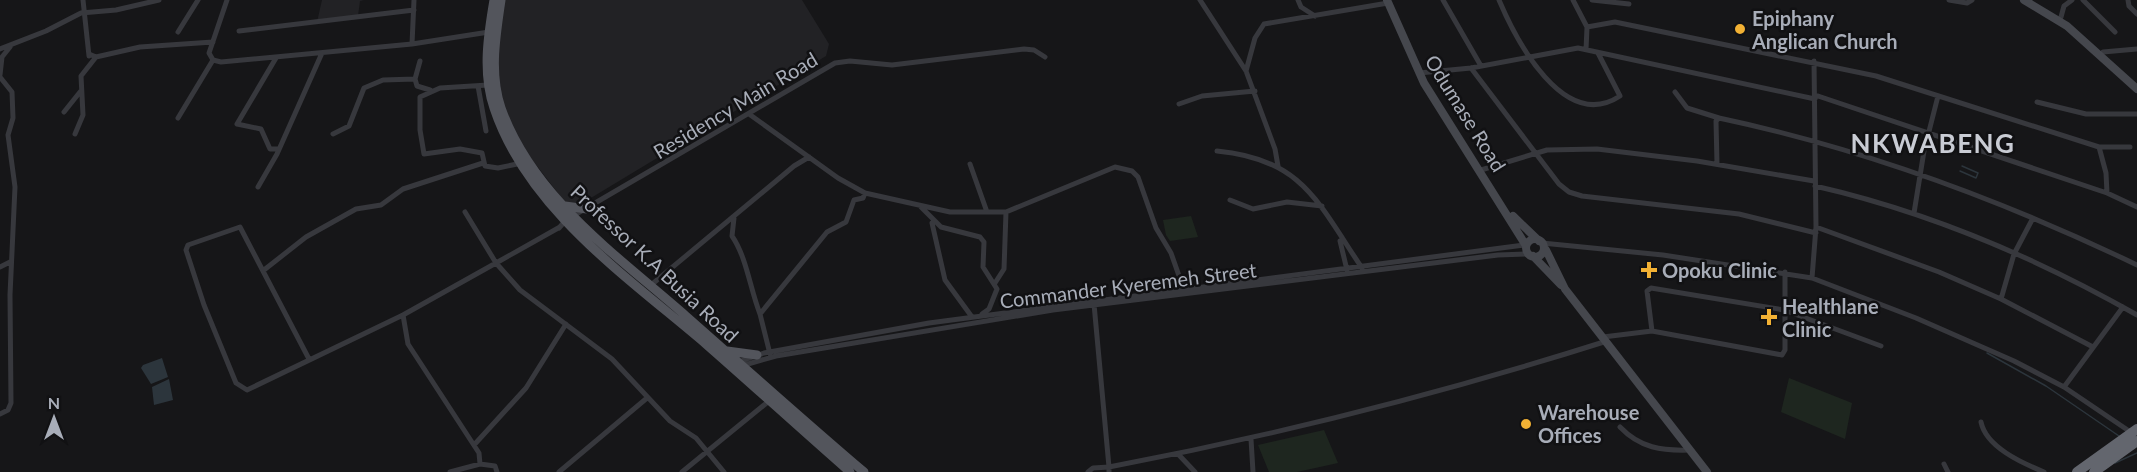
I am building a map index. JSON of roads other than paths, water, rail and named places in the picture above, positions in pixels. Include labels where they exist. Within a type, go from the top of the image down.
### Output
[{"type":"highway","points":[[2096,471],[2135,434]]},
{"type":"highway","points":[[2077,472],[2135,434]]},
{"type":"main road","name":"Professor K.A Busia Road","points":[[494,0],[483,86],[501,128],[569,221],[736,366],[769,401],[864,472]]},
{"type":"main road","name":"Professor K.A Busia Road","points":[[501,0],[495,38],[495,84],[508,126],[523,159],[562,205],[569,221],[589,232],[725,351],[736,366],[752,375],[850,472]]},
{"type":"main road","points":[[2024,0],[2067,26],[2137,89]]},
{"type":"main road","points":[[2032,0],[2061,17],[2137,83]]},
{"type":"main road","name":"Odumase Road","points":[[1387,2],[1419,73],[1433,98],[1506,209],[1531,255],[1565,289],[1707,472]]},
{"type":"main road","points":[[562,205],[576,209],[589,209],[586,221],[589,232]]},
{"type":"main road","name":"Odumase Road","points":[[1506,209],[1543,246],[1565,289]]},
{"type":"main road","points":[[1524,244],[1530,240],[1543,246],[1543,255],[1531,255]]},
{"type":"main road","points":[[725,351],[756,358],[752,375]]},
{"type":"street","points":[[75,134],[83,114],[79,79],[87,64],[89,54],[88,24],[81,14],[83,0]]},
{"type":"street","points":[[0,49],[81,14],[116,10],[159,0]]},
{"type":"street","points":[[178,32],[198,0]]},
{"type":"street","points":[[227,0],[209,53],[213,60],[221,62],[412,44],[489,32]]},
{"type":"street","points":[[412,44],[414,0]]},
{"type":"street","points":[[1200,0],[1246,71],[1275,149],[1278,166]]},
{"type":"street","points":[[1298,0],[1301,8],[1315,16]]},
{"type":"street","points":[[1443,0],[1481,66]]},
{"type":"street","points":[[1499,0],[1542,74],[1571,100],[1585,105],[1610,101],[1620,96],[1598,53]]},
{"type":"street","points":[[1573,0],[1587,27],[1586,50]]},
{"type":"street","points":[[1592,0],[1629,4]]},
{"type":"street","points":[[1949,0],[1967,3],[1972,0]]},
{"type":"street","points":[[2061,17],[2064,6],[2072,0]]},
{"type":"street","points":[[2083,0],[2115,32]]},
{"type":"street","points":[[2128,0],[2129,6],[2137,14]]},
{"type":"street","points":[[1246,71],[1255,38],[1263,24],[1387,2]]},
{"type":"street","points":[[239,31],[414,10]]},
{"type":"street","points":[[1587,27],[1615,22],[1814,61],[1876,76],[2099,147],[2130,147]]},
{"type":"street","points":[[87,64],[96,57],[140,47],[213,42]]},
{"type":"street","points":[[0,414],[8,410],[11,403],[10,262],[15,187],[8,135],[14,117],[12,92],[0,76],[1,56],[10,46]]},
{"type":"street","points":[[1419,73],[1471,68],[1569,48],[1586,50],[1815,97],[2107,193],[2137,207]]},
{"type":"street","name":"Residency Main Road","points":[[264,270],[240,227],[198,240],[186,248],[204,305],[236,383],[242,389],[247,390],[403,315],[569,221],[828,66],[842,61],[892,65],[1024,49],[1034,50],[1045,57]]},
{"type":"street","points":[[2103,52],[2137,49]]},
{"type":"street","points":[[258,187],[279,149],[322,53]]},
{"type":"street","points":[[89,54],[96,57]]},
{"type":"street","points":[[276,58],[237,124],[261,129],[270,150],[279,149]]},
{"type":"street","points":[[178,118],[213,60]]},
{"type":"street","points":[[420,61],[415,79],[419,88],[431,90],[483,86],[486,131]]},
{"type":"street","points":[[1812,278],[1816,230],[1814,61]]},
{"type":"street","points":[[1471,68],[1559,184],[1569,192],[1582,196],[1739,214],[1816,230],[1939,272],[2001,299],[2093,348]]},
{"type":"street","points":[[333,134],[349,126],[364,88],[383,80],[415,79]]},
{"type":"street","points":[[431,90],[420,97],[418,102],[424,154],[472,150],[482,153],[483,163]]},
{"type":"street","points":[[1179,104],[1202,96],[1255,91]]},
{"type":"street","points":[[64,112],[80,92]]},
{"type":"street","points":[[1675,92],[1677,100],[1689,110],[1816,141],[1920,171],[2137,265]]},
{"type":"street","points":[[1914,213],[1920,171],[1938,96]]},
{"type":"street","points":[[2037,102],[2086,114],[2137,114]]},
{"type":"street","points":[[749,114],[865,193],[950,212],[1006,212],[1115,167],[1132,171],[1140,180],[1156,228],[1171,253],[1184,291]]},
{"type":"street","points":[[1717,164],[1716,121],[1719,118]]},
{"type":"street","points":[[2099,147],[2106,173],[2107,193]]},
{"type":"street","points":[[1481,170],[1535,153],[1567,149],[1597,149],[1717,164],[1814,184],[1877,200],[1914,213],[2014,254],[2135,314],[2137,306]]},
{"type":"street","points":[[1217,151],[1248,154],[1278,166],[1310,191],[1364,272]]},
{"type":"street","points":[[651,285],[794,166],[809,157]]},
{"type":"street","points":[[309,359],[264,270],[306,237],[356,209],[381,205],[403,189],[483,163],[498,168],[523,159]]},
{"type":"street","points":[[970,164],[987,212]]},
{"type":"street","points":[[760,314],[827,232],[846,222],[854,200],[863,198],[865,193]]},
{"type":"street","points":[[1230,200],[1249,209],[1287,202],[1322,206]]},
{"type":"street","points":[[921,207],[932,223],[945,280],[972,317]]},
{"type":"street","points":[[465,212],[496,263],[520,290],[612,359],[670,421],[696,438],[708,450],[724,472]]},
{"type":"street","points":[[995,284],[1004,269],[1006,212]]},
{"type":"street","points":[[734,218],[732,236],[740,248],[750,289],[760,314],[771,354]]},
{"type":"street","points":[[2001,299],[2014,254],[2033,218]]},
{"type":"street","points":[[932,223],[954,234],[980,237],[984,242],[983,267],[997,289],[989,309],[980,316]]},
{"type":"street","points":[[1340,237],[1347,271]]},
{"type":"street","name":"Commander Kyeremeh Street","points":[[1347,271],[1361,266],[1524,244]]},
{"type":"street","points":[[1543,246],[1644,252],[1812,278],[1916,318],[2064,387],[2135,434]]},
{"type":"street","name":"Commander Kyeremeh Street","points":[[736,366],[771,354],[972,317],[1347,271],[1364,272],[1498,255],[1531,255]]},
{"type":"street","points":[[0,267],[10,262]]},
{"type":"street","points":[[1088,472],[1093,468],[1109,470],[1440,393],[1605,339],[1652,332],[1782,355],[1785,350],[1785,272]]},
{"type":"street","points":[[1652,332],[1647,296],[1648,289],[1652,288],[1784,310],[1881,346]]},
{"type":"street","points":[[1094,302],[1109,470]]},
{"type":"street","name":"Commander Kyeremeh Street","points":[[771,354],[1094,302]]},
{"type":"street","points":[[2064,387],[2124,307]]},
{"type":"street","points":[[403,315],[408,344],[479,453],[480,464]]},
{"type":"street","points":[[474,445],[526,388],[566,324]]},
{"type":"street","points":[[559,472],[647,398]]},
{"type":"street","points":[[682,472],[769,401]]},
{"type":"street","points":[[1981,422],[1983,432],[2017,460],[2044,472]]},
{"type":"street","points":[[1620,427],[1629,438],[1651,449],[1690,450]]},
{"type":"street","points":[[1251,438],[1253,472]]},
{"type":"street","points":[[1178,454],[1195,472]]},
{"type":"street","points":[[450,472],[480,464],[495,466],[497,472]]},
{"type":"street","points":[[1944,464],[1948,472]]},
{"type":"waterway","points":[[1960,171],[1976,178],[1978,173],[1962,166]]},
{"type":"waterway","points":[[1987,353],[2046,386],[2119,436]]},
{"type":"waterway","points":[[2115,463],[2137,453]]},
{"type":"place","name":"Epiphany Anglican Church","points":[[1740,29]]},
{"type":"place","name":"Opoku Clinic","points":[[1649,270]]},
{"type":"place","name":"Healthlane Clinic","points":[[1769,317]]},
{"type":"place","name":"Warehouse Offices","points":[[1526,424]]},
{"type":"district","name":"NKWABENG","points":[[1933,143]]}]
